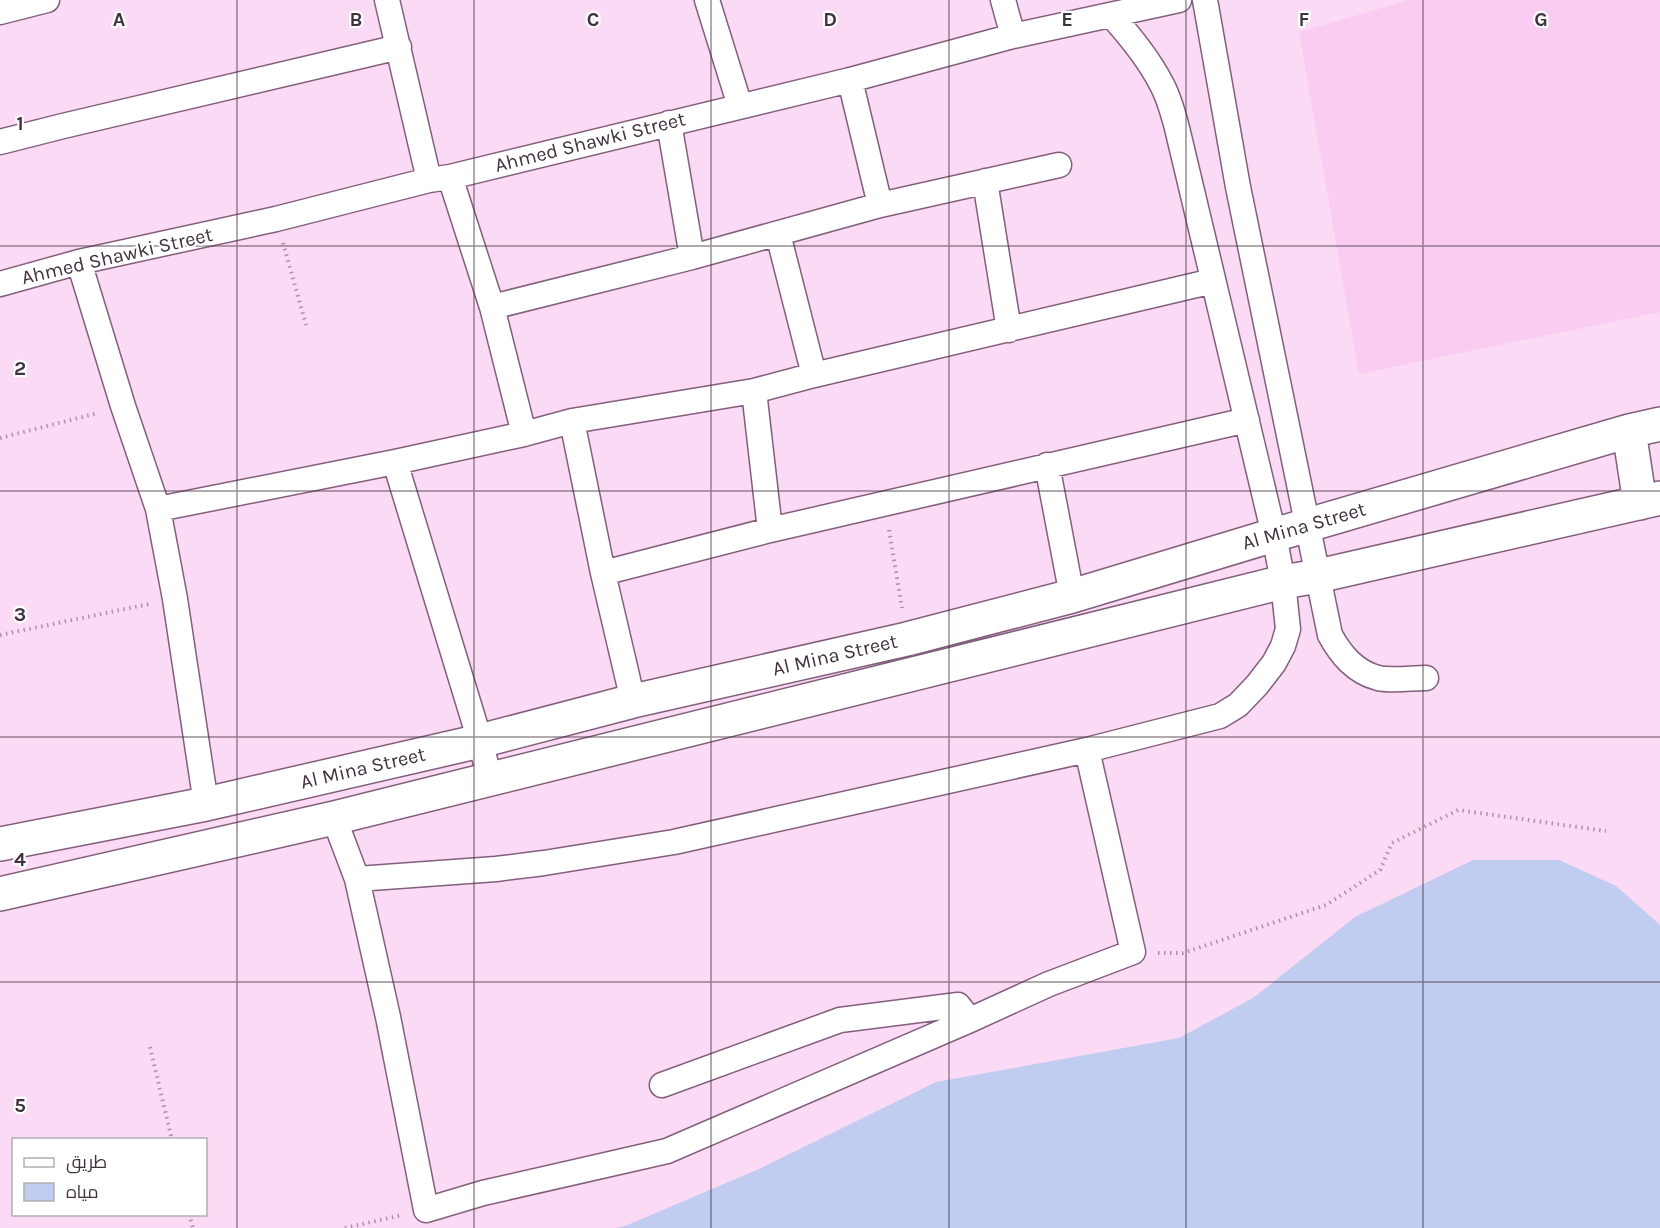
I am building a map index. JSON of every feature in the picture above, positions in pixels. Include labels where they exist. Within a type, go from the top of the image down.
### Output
[{"type":"main road","name":"Al Mina Street","points":[[0,844],[206,804],[480,741],[633,701],[907,639],[1072,597],[1274,535],[1645,427]]},
{"type":"main road","points":[[1645,427],[1650,501]]},
{"type":"main road","name":"Al Mina Street","points":[[0,894],[334,818],[1283,582],[1650,501]]},
{"type":"street","points":[[0,12],[47,0]]},
{"type":"street","points":[[387,0],[399,47],[440,178],[492,307],[525,434]]},
{"type":"street","points":[[708,0],[740,106]]},
{"type":"street","points":[[1003,0],[1013,36]]},
{"type":"street","name":"Ahmed Shawki Street","points":[[0,284],[79,262],[276,219],[850,80],[1013,36],[1179,0]]},
{"type":"street","points":[[1205,0],[1238,187],[1330,635],[1338,650],[1349,663],[1363,673],[1379,679],[1426,678]]},
{"type":"street","points":[[357,879],[496,869],[663,844],[1087,750],[1220,716],[1238,705],[1274,663],[1283,646],[1288,629],[1283,582],[1247,420],[1169,101],[1162,84],[1134,41],[1111,15]]},
{"type":"street","points":[[0,142],[399,47]]},
{"type":"street","points":[[850,80],[879,205]]},
{"type":"street","points":[[669,123],[693,257]]},
{"type":"street","points":[[492,307],[693,257],[879,205],[1059,165]]},
{"type":"street","points":[[985,181],[1009,330]]},
{"type":"street","points":[[778,234],[814,375]]},
{"type":"street","points":[[79,262],[123,406],[158,509],[175,598],[206,804]]},
{"type":"street","points":[[158,509],[395,462],[525,434],[572,421],[754,391],[1213,281]]},
{"type":"street","points":[[754,391],[770,530]]},
{"type":"street","points":[[603,573],[770,530],[1247,420]]},
{"type":"street","points":[[572,421],[603,573],[633,701]]},
{"type":"street","points":[[395,462],[490,779]]},
{"type":"street","points":[[1047,465],[1072,597]]},
{"type":"street","points":[[334,818],[357,879],[388,1017],[426,1210],[483,1193],[667,1151],[1049,984],[1133,952],[1087,750]]},
{"type":"street","points":[[662,1085],[840,1020],[958,1005],[970,1020]]},
{"type":"path","points":[[276,219],[306,325]]},
{"type":"path","points":[[0,438],[123,406]]},
{"type":"path","points":[[884,503],[907,639]]},
{"type":"path","points":[[0,635],[175,598]]},
{"type":"path","points":[[1133,952],[1183,953],[1326,905],[1380,870],[1392,843],[1458,810],[1606,831]]},
{"type":"path","points":[[150,1047],[172,1138]]},
{"type":"path","points":[[345,1228],[426,1210]]},
{"type":"shaded area","points":[[1409,0],[1660,0],[1660,312],[1359,374],[1299,32]]},
{"type":"water","points":[[1473,860],[1559,860],[1616,886],[1660,925],[1660,1228],[615,1228],[625,1226],[759,1169],[936,1082],[1179,1038],[1253,998],[1355,917]]}]
